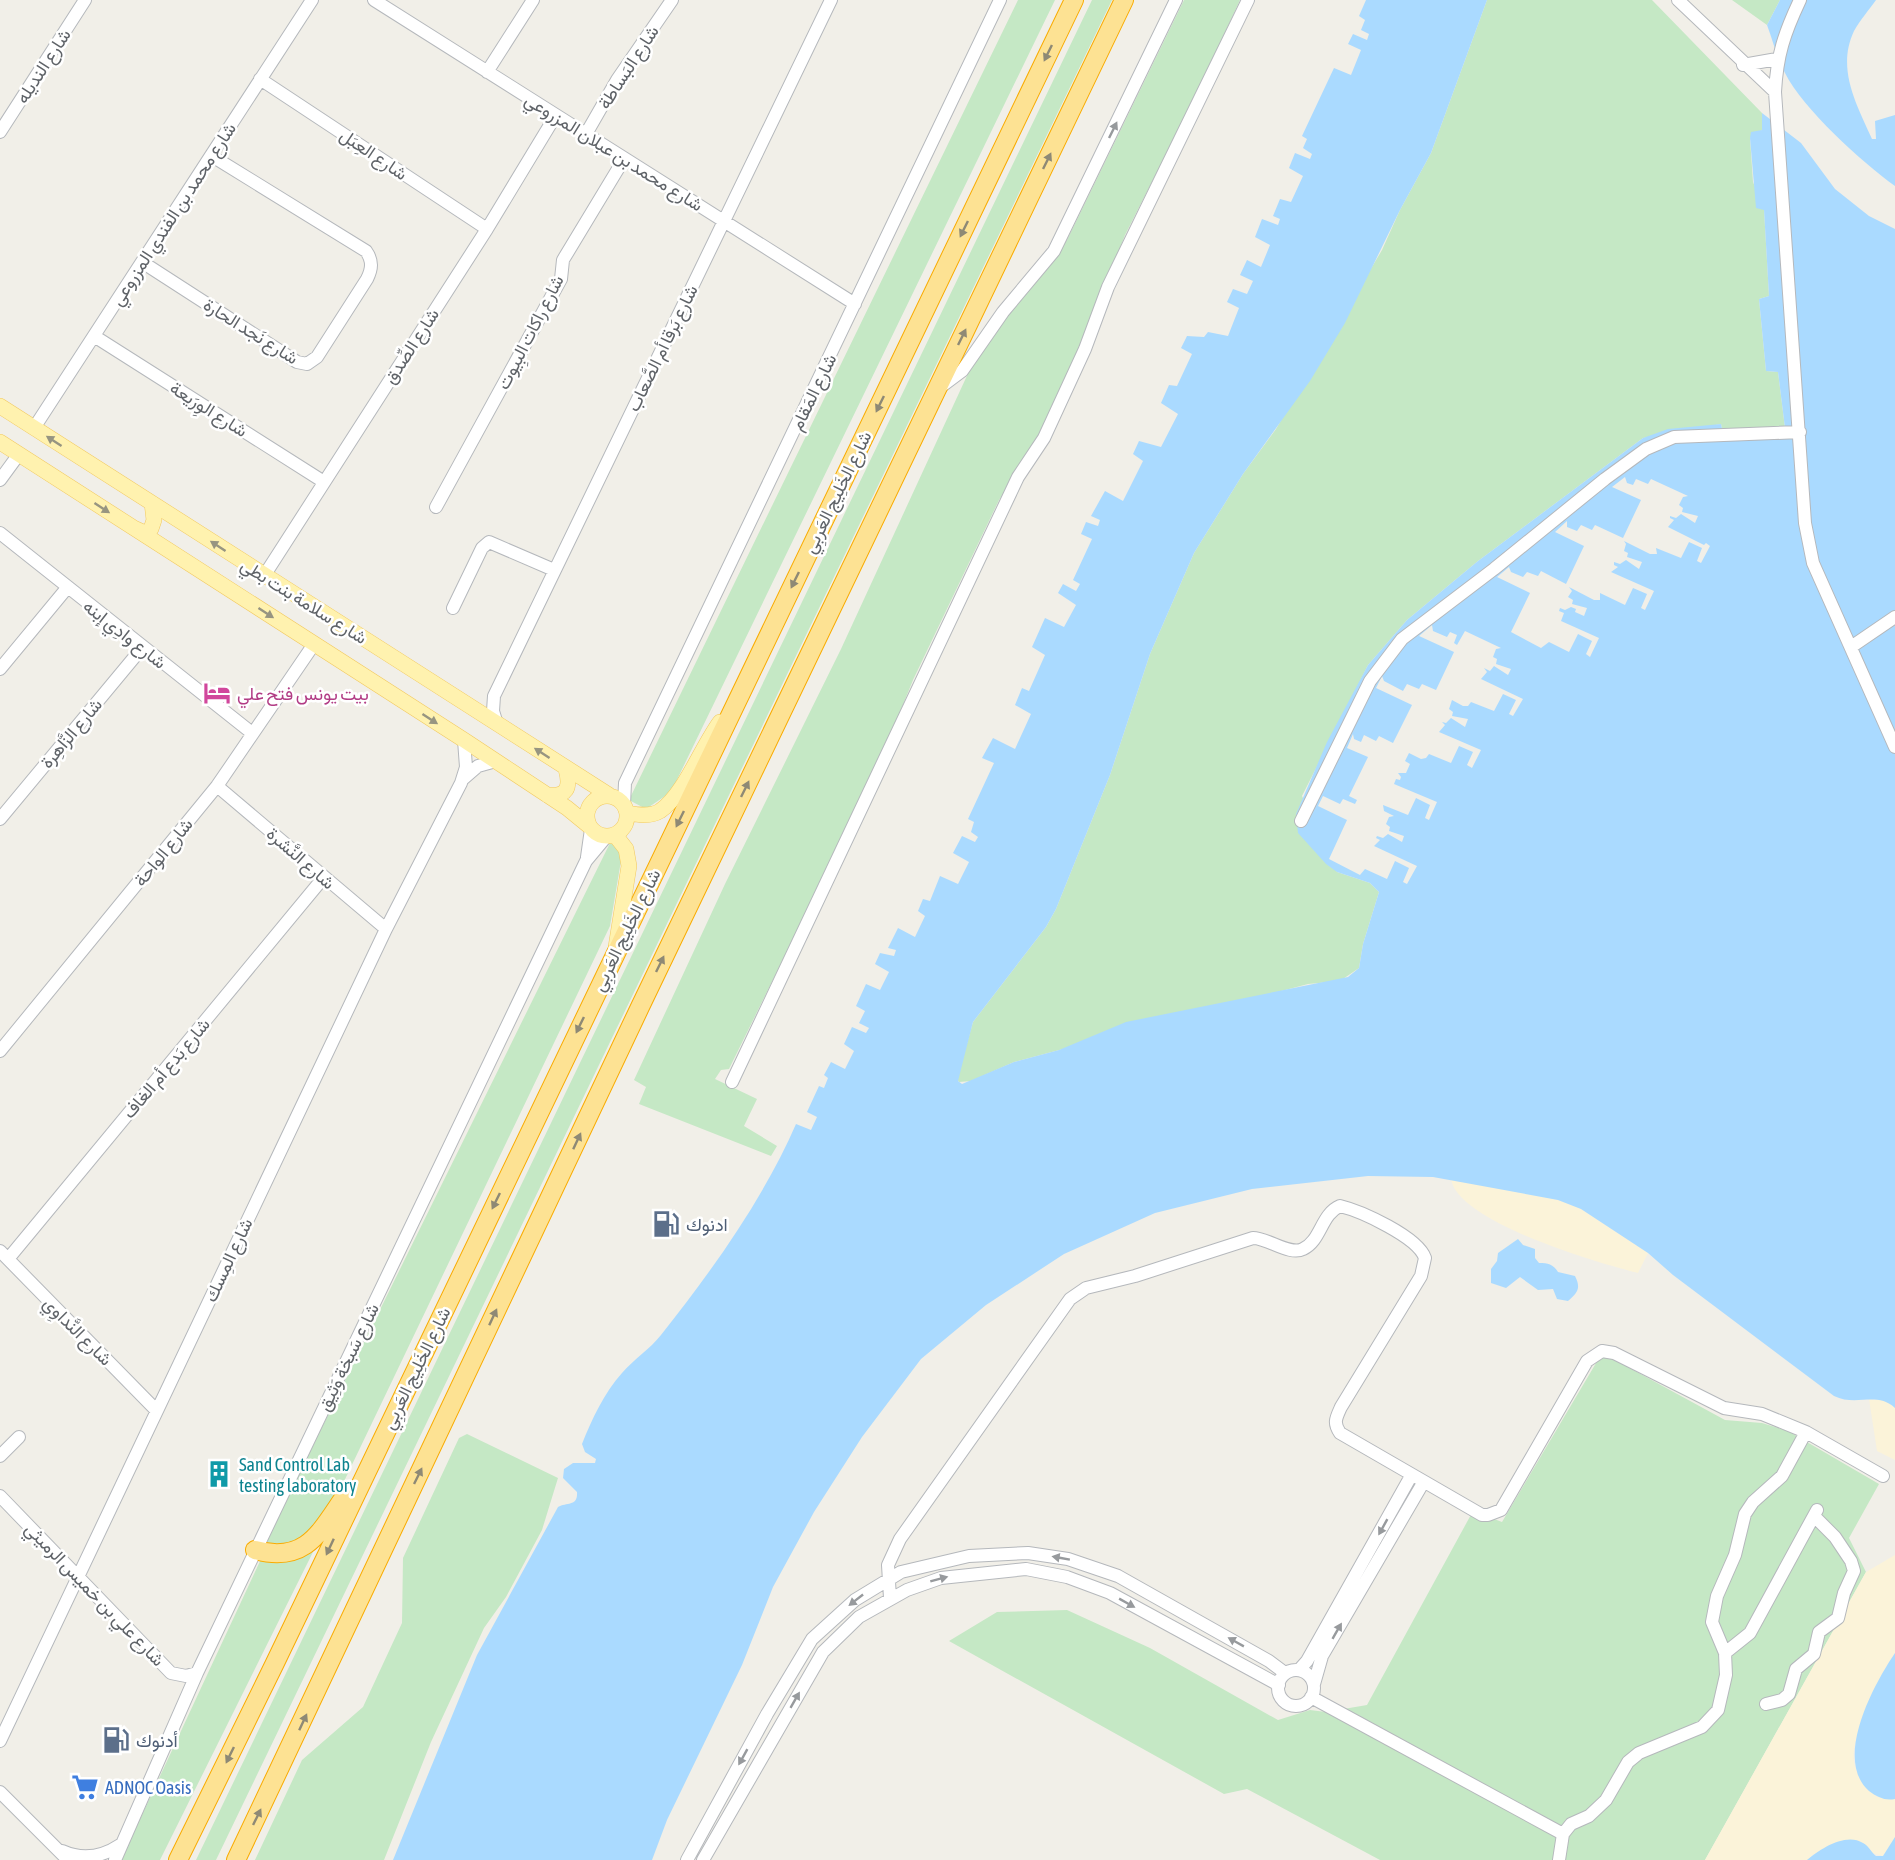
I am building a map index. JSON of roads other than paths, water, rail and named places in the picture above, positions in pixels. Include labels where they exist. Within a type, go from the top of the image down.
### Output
[{"type":"highway","name":"شارع الخَلِيج العَربِي","points":[[178,1860],[1074,0]]},
{"type":"highway","points":[[236,1860],[635,1017],[1124,0]]},
{"type":"highway","points":[[255,1550],[272,1555],[290,1554],[311,1543],[374,1455]]},
{"type":"main road","name":"شارع سلامة بنت بطي","points":[[0,406],[610,796]]},
{"type":"main road","name":"شارع سلامة بنت بطي","points":[[0,442],[464,740],[546,795],[590,828]]},
{"type":"main road","points":[[134,528],[145,533],[151,529],[154,520],[152,504]]},
{"type":"main road","points":[[615,954],[629,866],[626,849],[611,836],[590,828],[586,815],[590,805],[598,798],[610,796],[626,809],[651,815],[664,808],[678,790],[721,720],[734,709]]},
{"type":"main road","points":[[546,795],[559,796],[565,792],[569,786],[566,769]]},
{"type":"main road","points":[[611,836],[623,830],[626,809]]},
{"type":"street","name":"شارع النديله","points":[[0,132],[85,0]]},
{"type":"street","name":"شارع محمد بن الفندي المزروعي","points":[[34,428],[312,0]]},
{"type":"street","name":"شارع محمد بن عبلان المزروعي","points":[[374,0],[855,304]]},
{"type":"street","points":[[487,72],[533,0]]},
{"type":"street","name":"شارع البَساطة","points":[[586,134],[617,80],[672,0]]},
{"type":"street","name":"شارع بَرقا أم الصَّعاب","points":[[494,696],[831,0]]},
{"type":"street","name":"شارع المَقام","points":[[610,796],[625,783],[999,0]]},
{"type":"street","points":[[937,389],[962,371],[1003,312],[1054,251],[1176,0]]},
{"type":"street","points":[[732,1082],[1018,477],[1044,438],[1085,349],[1108,287],[1248,0]]},
{"type":"street","points":[[1678,0],[1743,65],[1775,92]]},
{"type":"street","points":[[1800,0],[1782,37],[1777,59],[1775,92],[1807,543],[1813,563],[1895,747]]},
{"type":"street","points":[[1743,65],[1777,59]]},
{"type":"street","name":"شارع العِبَل","points":[[261,79],[487,230]]},
{"type":"street","name":"شارع الصِّدق","points":[[264,576],[487,230],[556,115]]},
{"type":"street","name":"شارع نَجد الحارة","points":[[142,262],[297,362],[307,364],[317,357],[367,279],[371,270],[370,256],[366,251],[212,156]]},
{"type":"street","name":"شارع راكات البِيوت","points":[[436,507],[561,279],[563,260],[624,159]]},
{"type":"street","name":"شارع الوِرَيعة","points":[[94,336],[324,482]]},
{"type":"street","points":[[1301,821],[1373,675],[1401,639],[1494,569],[1605,479],[1646,449],[1674,436],[1800,432]]},
{"type":"street","points":[[0,480],[19,454]]},
{"type":"street","name":"شارع وادِي إبنه","points":[[0,533],[142,648],[252,733]]},
{"type":"street","points":[[453,608],[482,548],[489,542],[554,570]]},
{"type":"street","points":[[0,669],[67,588]]},
{"type":"street","points":[[1851,647],[1895,617]]},
{"type":"street","name":"شارع الواحة","points":[[0,1051],[218,786],[314,644]]},
{"type":"street","name":"شارع الزَّاهِرة","points":[[0,819],[142,648]]},
{"type":"street","points":[[471,707],[494,696],[493,711],[497,724]]},
{"type":"street","name":"شارع المِسك","points":[[0,1740],[80,1578],[156,1410],[386,930],[461,783],[466,767],[464,740]]},
{"type":"street","name":"شارع المِسك","points":[[461,783],[478,766],[496,761]]},
{"type":"street","name":"شارع المَقام","points":[[625,783],[626,809]]},
{"type":"street","name":"شارع النَّشرة","points":[[218,786],[386,930]]},
{"type":"street","name":"شارع سَبخة وَثِيق","points":[[115,1855],[255,1550],[586,861],[590,828]]},
{"type":"street","name":"شارع سَبخة وَثِيق","points":[[586,861],[611,836]]},
{"type":"street","name":"شارع بَدع أم الغاف","points":[[4,1255],[324,877]]},
{"type":"street","points":[[890,1598],[887,1579],[888,1565],[900,1539],[1070,1299],[1086,1288],[1135,1276],[1253,1238],[1262,1238],[1289,1250],[1301,1251],[1311,1244],[1328,1214],[1340,1206],[1353,1209],[1416,1243],[1425,1258],[1421,1276],[1335,1420],[1340,1433],[1482,1515],[1498,1512],[1587,1361],[1602,1351],[1614,1353],[1724,1408],[1762,1414],[1806,1432],[1883,1476]]},
{"type":"street","name":"شارع النَّداوِي","points":[[4,1255],[156,1410]]},
{"type":"street","points":[[1559,1860],[1563,1834],[1571,1824],[1589,1816],[1606,1800],[1620,1773],[1639,1753],[1702,1727],[1712,1718],[1722,1698],[1726,1675],[1725,1653],[1714,1630],[1713,1610],[1735,1556],[1745,1514],[1753,1502],[1782,1476],[1806,1432]]},
{"type":"street","points":[[0,1456],[19,1437]]},
{"type":"street","points":[[1299,1670],[1307,1661],[1411,1476]]},
{"type":"street","points":[[1314,1684],[1306,1672],[1299,1670],[1286,1673],[1279,1685],[1282,1699],[1288,1703],[1300,1705],[1311,1697],[1322,1656],[1423,1483]]},
{"type":"street","name":"شارع علي بن خميس الرميثي","points":[[0,1496],[171,1673],[186,1676],[197,1673]]},
{"type":"street","points":[[1725,1653],[1745,1639],[1754,1626],[1816,1513],[1851,1561],[1854,1576],[1844,1593],[1838,1618],[1819,1632],[1814,1654],[1796,1669],[1789,1694],[1782,1700],[1766,1704]]},
{"type":"street","points":[[687,1860],[767,1714],[812,1639],[855,1600],[901,1572],[969,1556],[1028,1553],[1068,1559],[1118,1576],[1269,1661],[1286,1673]]},
{"type":"street","points":[[703,1860],[823,1652],[859,1617],[890,1598],[941,1578],[979,1572],[1026,1569],[1067,1577],[1110,1593],[1279,1685]]},
{"type":"street","points":[[1311,1697],[1563,1834]]},
{"type":"street","points":[[0,1792],[68,1860]]},
{"type":"street","points":[[58,1849],[78,1857],[90,1857],[111,1851],[115,1855]]},
{"type":"water","points":[[1366,0],[1487,0],[1431,153],[1400,210],[1345,323],[1310,381],[1243,474],[1194,553],[1150,654],[1110,775],[1056,909],[1046,927],[973,1022],[958,1081],[962,1084],[1014,1062],[1059,1050],[1126,1022],[1348,977],[1359,968],[1363,944],[1379,892],[1370,883],[1337,872],[1326,864],[1298,833],[1296,814],[1327,742],[1368,665],[1407,620],[1478,561],[1643,438],[1668,429],[1721,424],[1723,433],[1785,428],[1778,372],[1766,371],[1759,299],[1769,296],[1764,210],[1756,208],[1750,138],[1751,132],[1762,130],[1762,113],[1801,143],[1835,189],[1869,216],[1895,229],[1895,1408],[1881,1400],[1850,1400],[1834,1396],[1673,1275],[1648,1253],[1581,1209],[1558,1200],[1433,1177],[1368,1176],[1252,1189],[1155,1213],[1064,1254],[986,1305],[921,1359],[862,1437],[814,1512],[773,1587],[742,1665],[667,1820],[652,1860],[393,1860],[477,1655],[558,1507],[576,1500],[577,1492],[563,1478],[564,1469],[573,1463],[595,1463],[596,1459],[585,1452],[582,1444],[604,1398],[622,1373],[661,1335],[699,1286],[752,1207],[796,1124],[811,1130],[817,1117],[807,1112],[819,1086],[824,1088],[828,1078],[824,1075],[831,1062],[845,1069],[854,1051],[844,1044],[852,1027],[866,1033],[869,1028],[859,1023],[865,1011],[856,1006],[866,984],[880,990],[889,972],[875,964],[880,953],[894,956],[896,950],[888,948],[898,928],[915,937],[925,916],[918,911],[923,899],[930,901],[940,876],[958,884],[969,862],[953,853],[962,836],[975,842],[978,837],[971,832],[974,822],[968,819],[994,763],[982,758],[993,738],[1015,749],[1031,714],[1015,705],[1022,688],[1029,691],[1045,655],[1032,647],[1045,618],[1064,627],[1076,605],[1058,593],[1063,584],[1076,591],[1080,584],[1073,580],[1092,539],[1081,534],[1086,522],[1098,526],[1100,520],[1091,516],[1105,491],[1123,501],[1143,461],[1133,454],[1139,441],[1161,447],[1178,414],[1161,403],[1169,385],[1177,386],[1192,354],[1181,348],[1187,336],[1204,337],[1208,332],[1228,336],[1239,308],[1227,302],[1233,289],[1247,294],[1253,281],[1240,275],[1247,260],[1261,267],[1270,245],[1255,237],[1262,219],[1278,225],[1280,219],[1273,216],[1280,199],[1291,202],[1303,176],[1289,168],[1295,153],[1310,159],[1312,154],[1303,148],[1307,139],[1302,136],[1334,68],[1351,75],[1361,50],[1348,44],[1353,34],[1367,40],[1369,34],[1361,30],[1365,20],[1359,16]]},
{"type":"water","points":[[1780,0],[1876,0],[1854,31],[1847,59],[1848,73],[1855,100],[1872,139],[1876,139],[1875,121],[1895,115],[1895,186],[1834,134],[1805,102],[1785,73],[1767,25]]},
{"type":"water","points":[[1518,1239],[1523,1245],[1535,1249],[1535,1258],[1539,1263],[1550,1264],[1558,1272],[1575,1276],[1578,1290],[1568,1301],[1557,1299],[1553,1289],[1538,1290],[1520,1277],[1506,1288],[1491,1283],[1491,1269],[1497,1261],[1498,1253]]},
{"type":"water","points":[[1895,1653],[1895,1799],[1888,1799],[1878,1797],[1869,1791],[1859,1777],[1855,1760],[1856,1741],[1868,1702]]},
{"type":"water","points":[[1895,1837],[1895,1860],[1807,1860],[1834,1843],[1849,1839],[1865,1844],[1876,1856],[1883,1856]]},
{"type":"place","name":"بيت يونس فتح علي","points":[[217,693]]},
{"type":"place","name":"ادنوك","points":[[666,1224]]},
{"type":"place","name":"Sand Control Lab testing laboratory","points":[[219,1474]]},
{"type":"place","name":"أدنوك","points":[[116,1740]]},
{"type":"place","name":"ADNOC Oasis","points":[[85,1787]]}]
